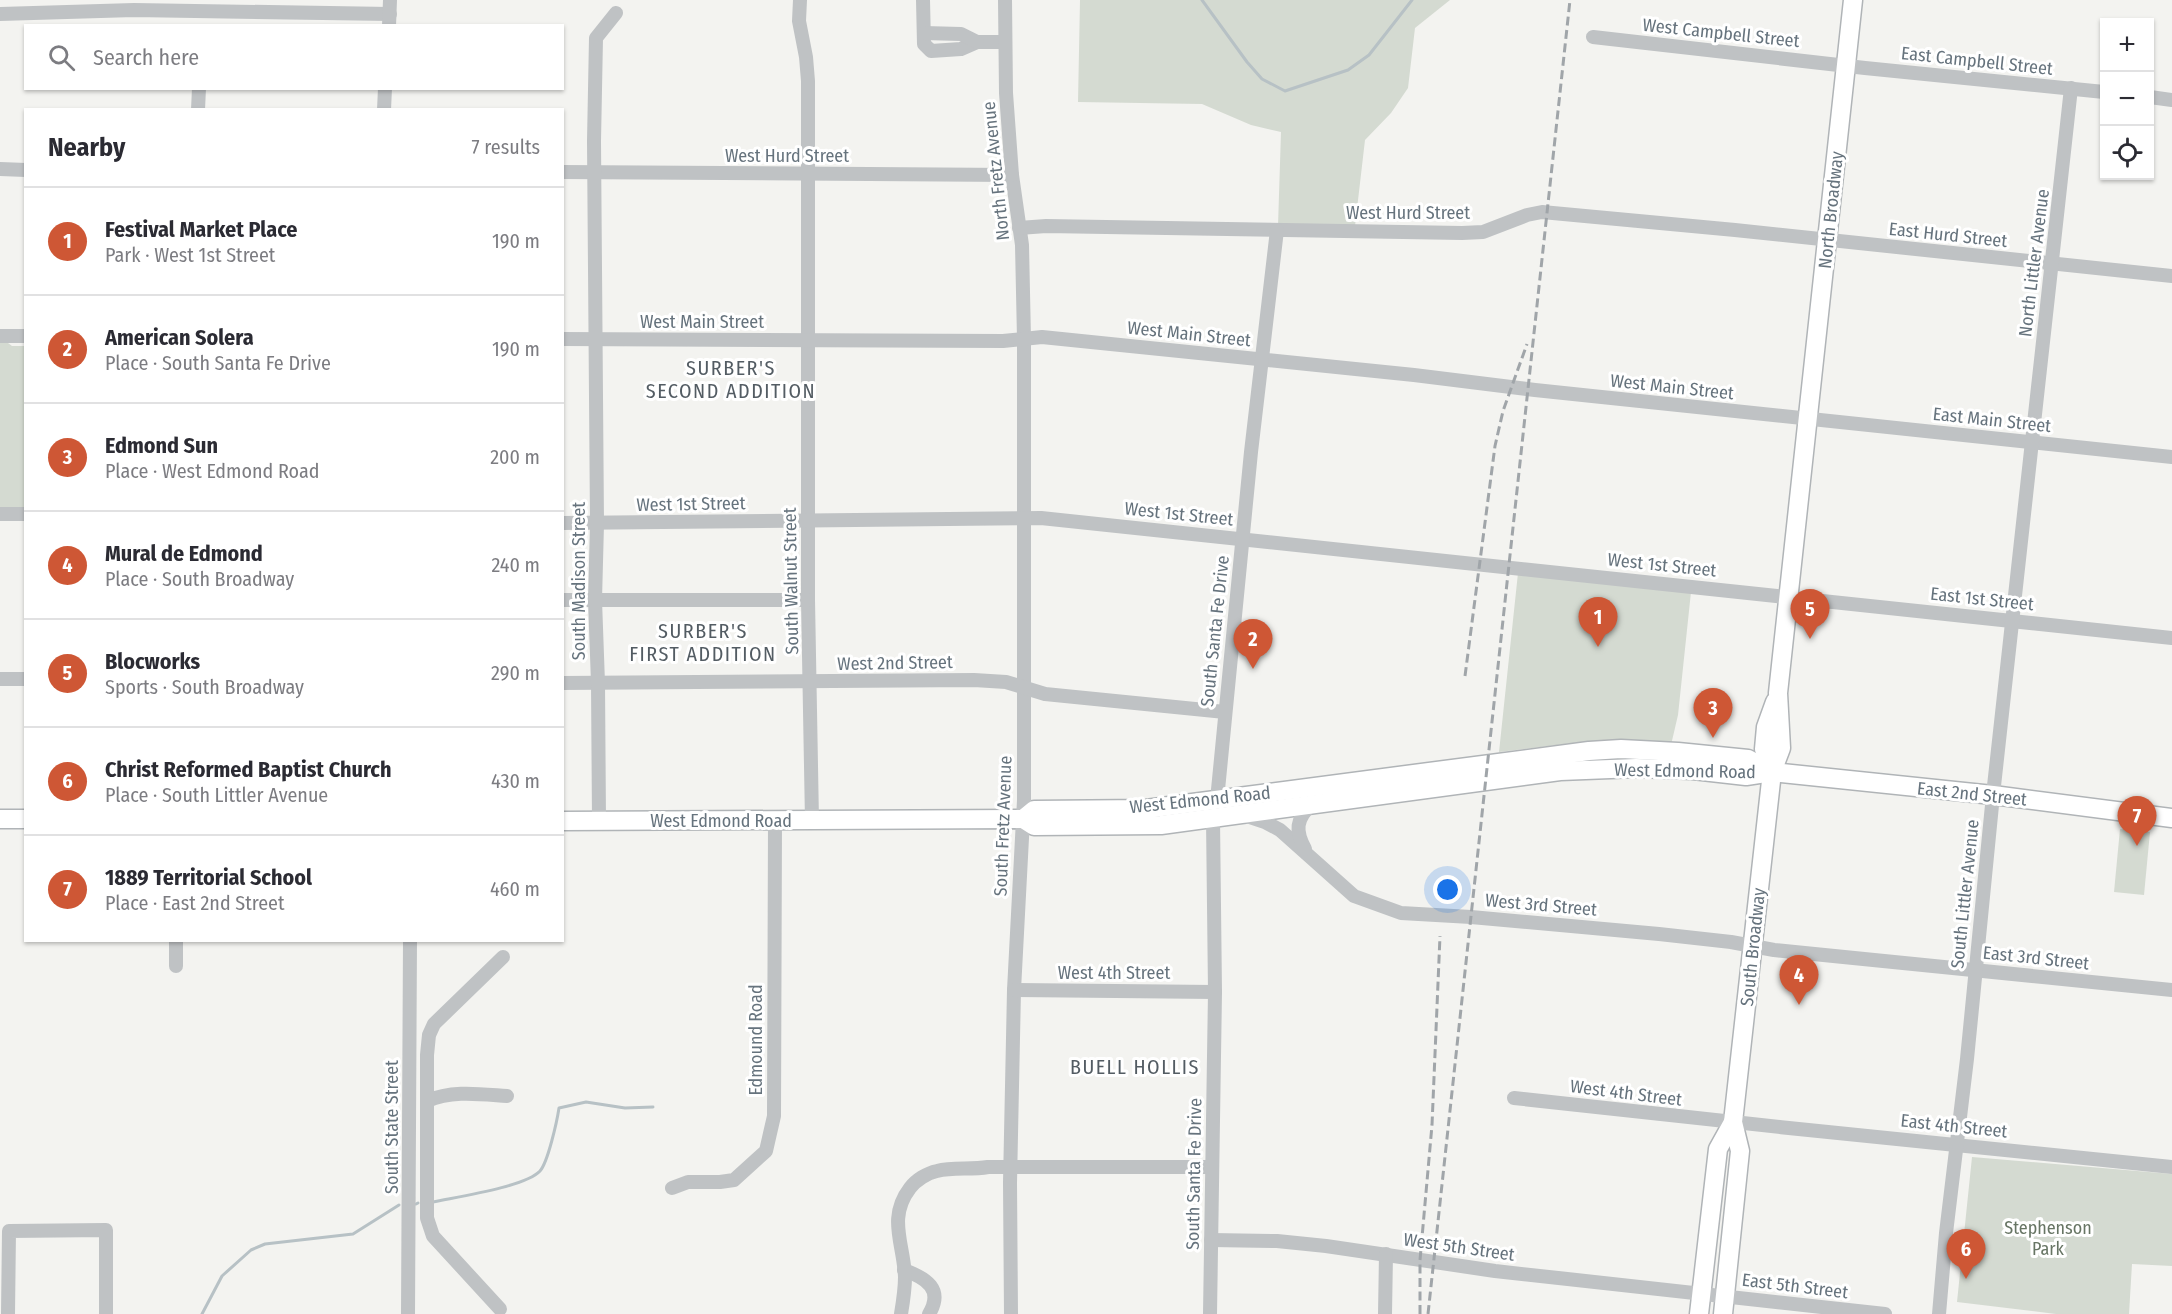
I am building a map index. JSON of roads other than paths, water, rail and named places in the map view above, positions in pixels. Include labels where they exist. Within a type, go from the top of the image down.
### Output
[{"type":"main road","name":"North Broadway","points":[[1808,420],[1853,0]]},
{"type":"main road","name":"South Broadway","points":[[1723,1314],[1740,1150],[1733,1122],[1772,772],[1781,748],[1778,693],[1808,420]]},
{"type":"main road","name":"West Edmond Road","points":[[1023,819],[1034,810],[1146,809],[1589,751],[1678,752],[1748,759],[1772,772]]},
{"type":"main road","name":"West Edmond Road","points":[[564,821],[775,822],[1023,819],[1034,826],[1161,825],[1560,771],[1636,768],[1693,770],[1746,776],[1772,772]]},
{"type":"main road","name":"East 2nd Street","points":[[1772,772],[1993,795],[2172,818]]},
{"type":"main road","points":[[0,819],[24,819]]},
{"type":"main road","name":"South Broadway","points":[[1699,1314],[1718,1149],[1733,1122]]},
{"type":"street","name":"South Walnut Street","points":[[800,0],[799,21],[808,81],[808,600],[812,821]]},
{"type":"street","points":[[923,0],[924,33],[961,34],[977,42],[1005,42]]},
{"type":"street","name":"North Fretz Avenue","points":[[1005,0],[1006,93],[1012,175],[1023,257],[1024,339]]},
{"type":"street","points":[[0,14],[134,10],[390,13]]},
{"type":"street","name":"South Madison Street","points":[[599,821],[595,600],[597,524],[596,38],[616,14]]},
{"type":"street","name":"West Campbell Street","points":[[1593,37],[1846,66]]},
{"type":"street","name":"East Campbell Street","points":[[1846,66],[2100,92]]},
{"type":"street","name":"North Littler Avenue","points":[[2033,442],[2071,88]]},
{"type":"street","points":[[198,108],[199,90]]},
{"type":"street","points":[[384,108],[386,90]]},
{"type":"street","points":[[2154,98],[2172,100]]},
{"type":"street","points":[[0,170],[24,170]]},
{"type":"street","name":"West Hurd Street","points":[[564,172],[1012,175]]},
{"type":"street","name":"West Hurd Street","points":[[1019,228],[1046,226],[1462,233],[1483,232],[1527,215],[1542,212],[1827,240]]},
{"type":"street","name":"South Santa Fe Drive","points":[[1217,800],[1242,538],[1277,230]]},
{"type":"street","name":"East Hurd Street","points":[[1827,240],[2172,276]]},
{"type":"street","points":[[0,336],[24,336]]},
{"type":"street","name":"West Main Street","points":[[564,339],[1003,341],[1042,337],[1808,420]]},
{"type":"street","name":"South Fretz Avenue","points":[[1011,1314],[1014,990],[1023,819],[1024,339]]},
{"type":"street","name":"East Main Street","points":[[1808,420],[2172,457]]},
{"type":"street","name":"South Littler Avenue","points":[[1939,1314],[1993,795],[2033,442]]},
{"type":"street","points":[[0,514],[24,514]]},
{"type":"street","name":"West 1st Street","points":[[564,523],[1041,518],[1788,597]]},
{"type":"street","name":"East 1st Street","points":[[1788,597],[2172,638]]},
{"type":"street","points":[[564,600],[808,600]]},
{"type":"street","points":[[0,679],[24,679]]},
{"type":"street","name":"West 2nd Street","points":[[564,683],[974,680],[1006,682],[1045,694],[1225,712]]},
{"type":"street","points":[[1308,854],[1301,842],[1299,820],[1311,805]]},
{"type":"street","name":"West 3rd Street","points":[[1235,815],[1252,817],[1280,830],[1354,896],[1401,913],[1659,934],[1754,946]]},
{"type":"street","name":"South Santa Fe Drive","points":[[1210,1314],[1215,992],[1214,819]]},
{"type":"street","name":"Edmound Road","points":[[672,1188],[688,1182],[734,1180],[766,1151],[774,1116],[775,822]]},
{"type":"street","points":[[176,942],[176,966]]},
{"type":"street","name":"South State Street","points":[[408,1314],[410,942]]},
{"type":"street","name":"East 3rd Street","points":[[1754,946],[2172,990]]},
{"type":"street","points":[[500,1309],[433,1236],[427,1218],[427,1055],[429,1035],[434,1024],[503,957]]},
{"type":"street","name":"West 4th Street","points":[[1014,990],[1215,992]]},
{"type":"street","points":[[427,1101],[442,1094],[507,1096]]},
{"type":"street","name":"West 4th Street","points":[[1514,1098],[1733,1122]]},
{"type":"street","name":"East 4th Street","points":[[1733,1122],[2172,1167]]},
{"type":"street","points":[[410,1170],[427,1167]]},
{"type":"street","points":[[901,1314],[904,1270],[897,1216],[899,1204],[913,1184],[925,1175],[937,1171],[973,1170],[988,1167],[1211,1167]]},
{"type":"street","points":[[8,1314],[9,1231],[95,1230],[106,1230],[106,1314]]},
{"type":"street","name":"West 5th Street","points":[[1211,1240],[1277,1241],[1386,1254],[1495,1271],[1701,1293]]},
{"type":"street","points":[[1385,1314],[1386,1254]]},
{"type":"street","points":[[904,1270],[926,1280],[930,1285],[935,1300],[929,1314]]},
{"type":"street","name":"East 5th Street","points":[[1701,1293],[1885,1314]]},
{"type":"waterway","points":[[1202,0],[1262,79],[1285,91],[1348,70],[1369,55],[1412,0]]},
{"type":"waterway","points":[[433,1202],[506,1187],[532,1177],[540,1171],[549,1151],[559,1108],[586,1102],[625,1108],[653,1107]]},
{"type":"waterway","points":[[202,1314],[222,1276],[251,1250],[265,1244],[353,1234],[399,1205]]},
{"type":"railway","points":[[1428,1314],[1570,0]]},
{"type":"railway","points":[[1465,676],[1495,446],[1503,411],[1527,344]]},
{"type":"railway","points":[[1420,1314],[1420,1260],[1432,1125],[1440,936]]},
{"type":"place","name":"Blocworks","points":[[1810,639]]},
{"type":"place","name":"Festival Market Place","points":[[1598,647]]},
{"type":"place","name":"American Solera","points":[[1253,669]]},
{"type":"place","name":"Edmond Sun","points":[[1713,738]]},
{"type":"place","name":"1889 Territorial School","points":[[2137,846]]},
{"type":"place","name":"Mural de Edmond","points":[[1799,1005]]},
{"type":"place","name":"Christ Reformed Baptist Church","points":[[1966,1279]]},
{"type":"district","name":"SURBER'S SECOND ADDITION","points":[[731,380]]},
{"type":"district","name":"SURBER'S FIRST ADDITION","points":[[703,642]]},
{"type":"district","name":"BUELL HOLLIS","points":[[1135,1067]]},
{"type":"park label","name":"Stephenson Park","points":[[2048,1238]]}]
